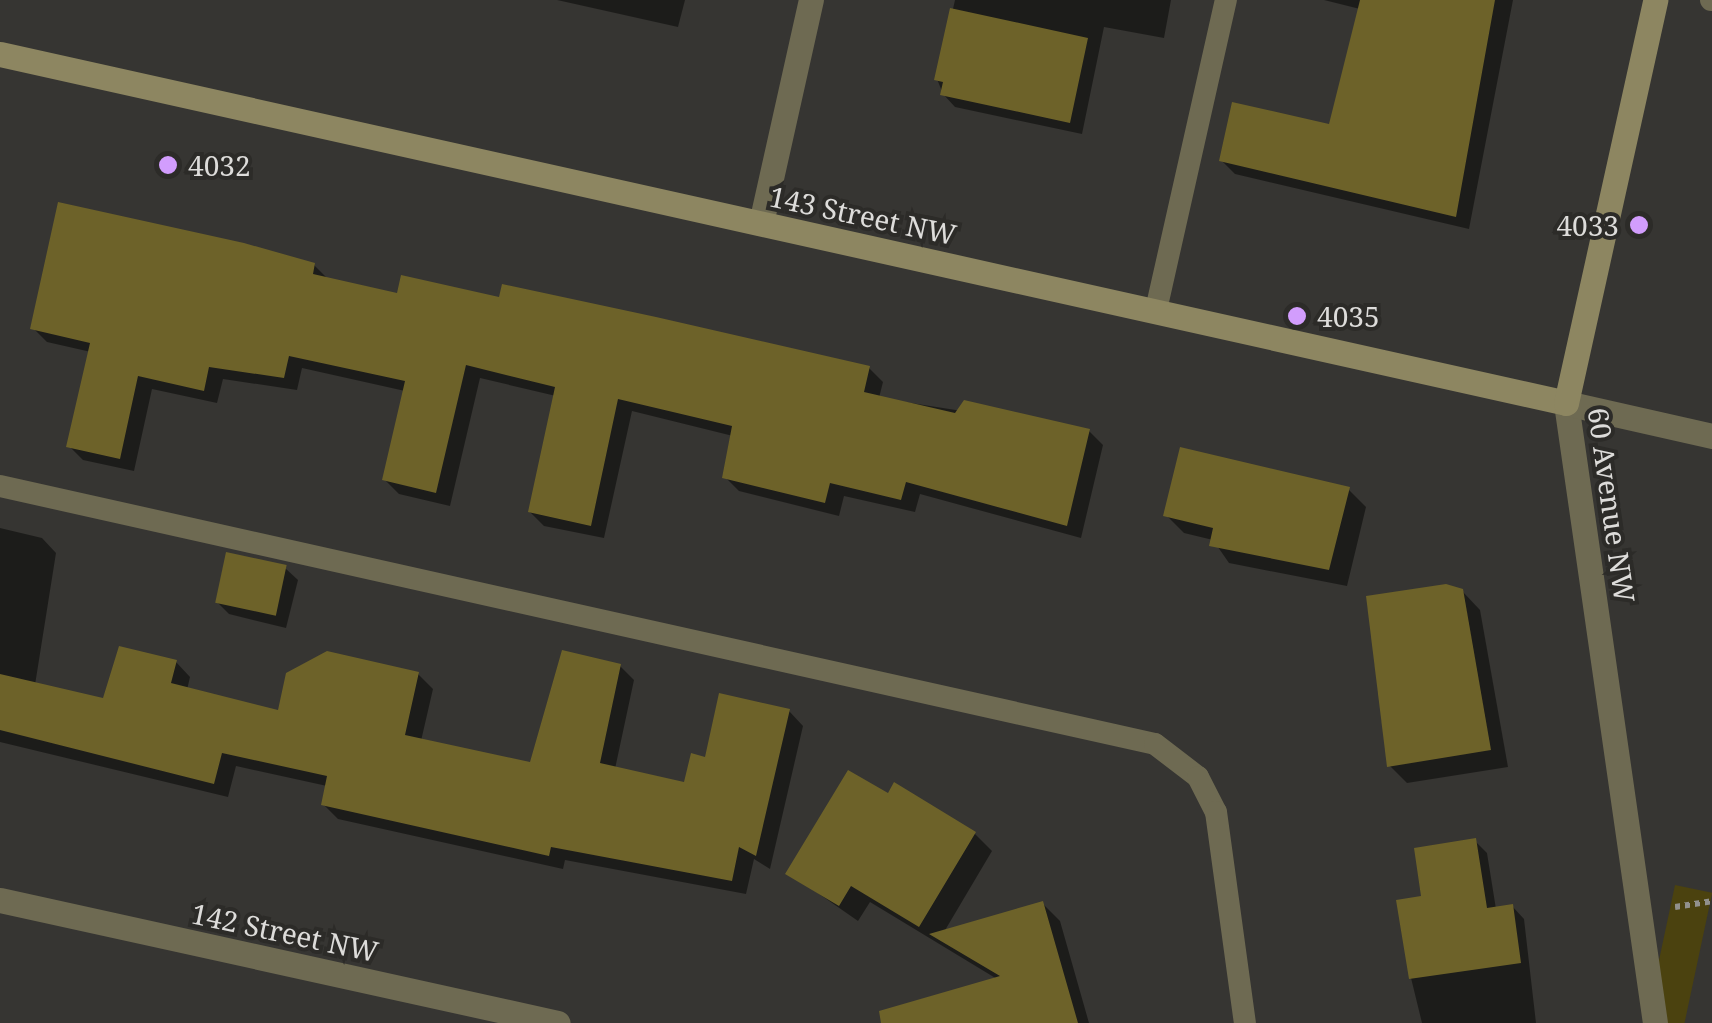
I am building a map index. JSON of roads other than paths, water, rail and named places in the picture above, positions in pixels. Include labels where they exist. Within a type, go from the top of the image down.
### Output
[{"type":"street","points":[[761,223],[811,0]]},
{"type":"street","name":"60 Avenue NW","points":[[1655,1023],[1566,403],[1656,0]]},
{"type":"street","name":"143 Street NW","points":[[0,54],[1712,436]]},
{"type":"street","name":"142 Street NW","points":[[0,900],[558,1023]]},
{"type":"lane","points":[[1156,310],[1226,0]]},
{"type":"lane","points":[[0,486],[1156,744],[1198,777],[1216,812],[1245,1023]]},
{"type":"place","name":"4032","points":[[168,165]]},
{"type":"place","name":"4033","points":[[1639,225]]},
{"type":"place","name":"4035","points":[[1297,316]]}]
